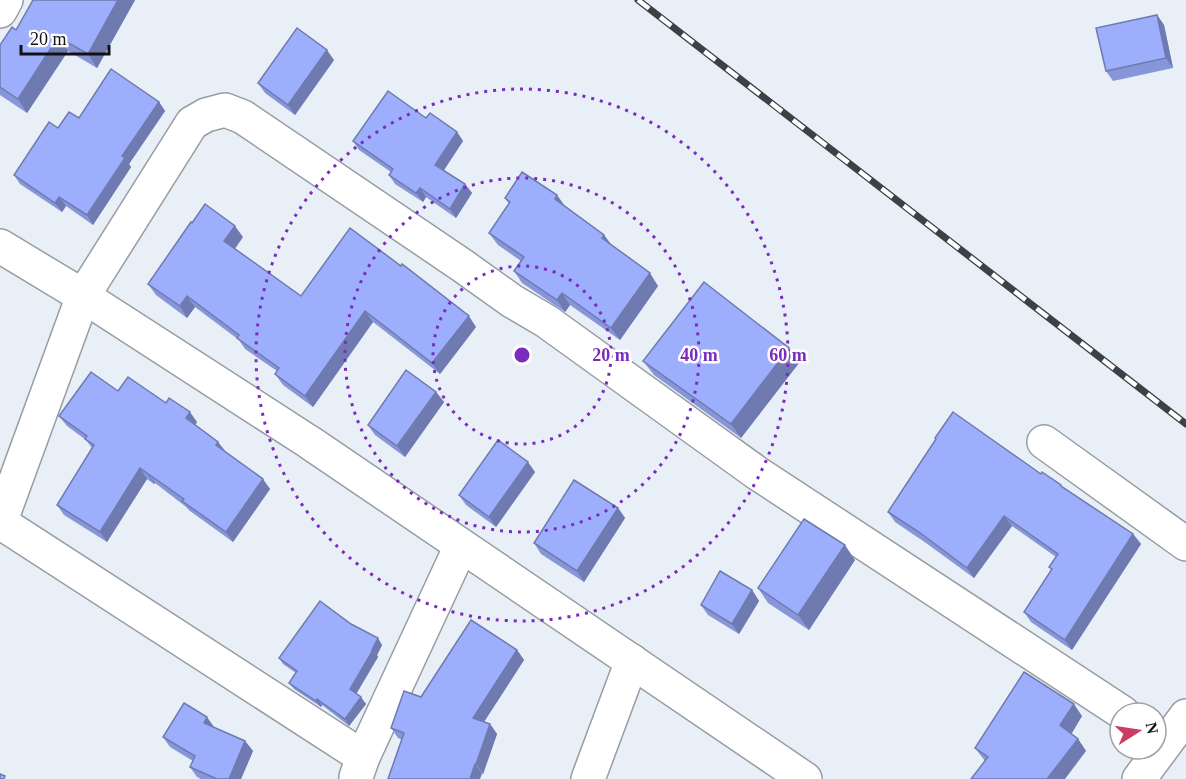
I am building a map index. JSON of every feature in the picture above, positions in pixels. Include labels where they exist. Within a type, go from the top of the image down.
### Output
[{"type":"street","points":[[0,11],[6,0]]},
{"type":"street","points":[[461,546],[359,768],[0,522],[83,296],[192,123],[206,115],[225,110],[243,117],[512,301],[546,321],[757,473],[1108,703]]},
{"type":"street","points":[[0,246],[83,296],[309,442],[805,779]]},
{"type":"street","points":[[1044,442],[1186,544]]},
{"type":"street","points":[[588,779],[632,661]]},
{"type":"street","points":[[1168,732],[1186,716]]},
{"type":"street","points":[[1139,779],[1149,761]]},
{"type":"building","points":[[33,0],[118,0],[88,54],[58,37],[18,99],[0,87],[0,45],[12,27],[16,30]]},
{"type":"building","points":[[1157,15],[1166,58],[1106,71],[1096,28]]},
{"type":"building","points":[[297,28],[327,50],[288,105],[258,83]]},
{"type":"building","points":[[111,69],[159,102],[122,156],[125,158],[87,215],[59,197],[55,203],[14,175],[49,122],[58,128],[69,112],[79,118]]},
{"type":"building","points":[[388,91],[426,118],[430,113],[457,132],[435,165],[465,184],[450,209],[420,188],[416,193],[389,175],[393,169],[353,141]]},
{"type":"building","points":[[522,172],[557,195],[555,199],[604,235],[602,238],[650,273],[611,328],[562,293],[557,300],[514,271],[524,257],[489,233],[510,202],[505,198]]},
{"type":"building","points":[[205,204],[235,226],[224,241],[301,296],[350,228],[401,266],[402,264],[469,316],[432,363],[365,311],[305,396],[275,374],[279,368],[237,338],[239,335],[187,296],[180,306],[148,284]]},
{"type":"building","points":[[704,282],[789,348],[731,424],[643,361]]},
{"type":"building","points":[[406,370],[436,392],[397,446],[368,425]]},
{"type":"building","points":[[91,372],[118,391],[128,377],[166,403],[169,398],[190,412],[186,418],[218,442],[216,445],[263,479],[226,532],[140,468],[100,532],[57,505],[94,445],[85,439],[87,436],[59,416]]},
{"type":"building","points":[[953,412],[1041,474],[1042,472],[1133,534],[1065,640],[1024,612],[1052,569],[1049,567],[1058,554],[1004,516],[967,568],[888,512]]},
{"type":"building","points":[[498,440],[528,462],[489,517],[459,495]]},
{"type":"building","points":[[574,480],[618,508],[577,571],[534,543]]},
{"type":"building","points":[[804,519],[845,545],[798,615],[758,588]]},
{"type":"building","points":[[720,571],[752,590],[732,624],[701,605]]},
{"type":"building","points":[[320,601],[351,624],[378,638],[350,689],[361,697],[345,719],[289,683],[297,671],[279,658]]},
{"type":"building","points":[[471,620],[517,650],[473,718],[490,724],[470,779],[388,779],[404,733],[391,728],[404,691],[421,697]]},
{"type":"building","points":[[1024,672],[1074,704],[1060,725],[1078,739],[1047,779],[971,779],[988,757],[975,748]]},
{"type":"building","points":[[184,703],[207,717],[204,723],[245,741],[229,779],[217,779],[190,767],[195,756],[163,737]]},
{"type":"railway","points":[[638,0],[1186,424]]}]
